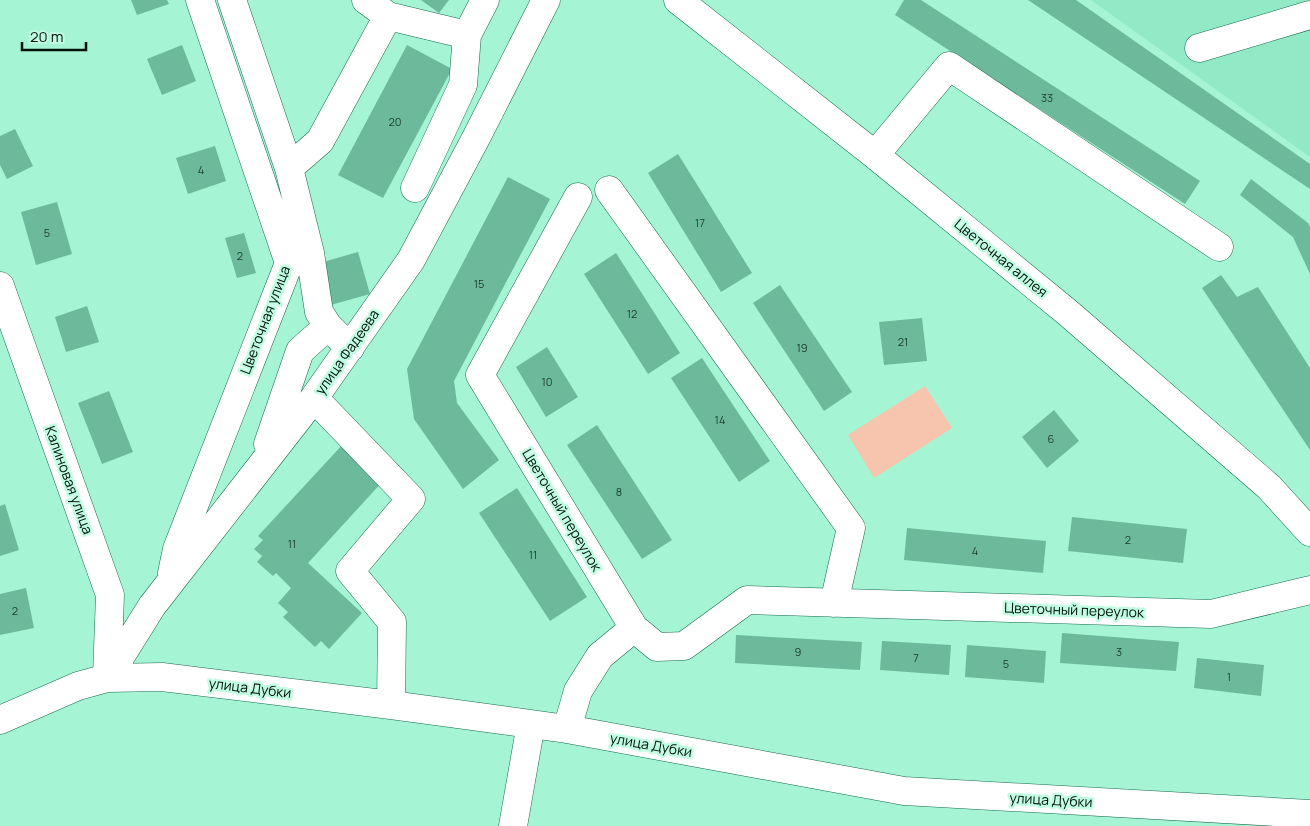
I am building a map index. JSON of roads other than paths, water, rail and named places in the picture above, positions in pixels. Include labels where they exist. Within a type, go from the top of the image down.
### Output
[{"type":"street","name":"Цветочная улица","points":[[171,582],[177,549],[289,263],[200,0]]},
{"type":"street","points":[[232,0],[289,168],[310,253],[319,312],[328,326],[350,348]]},
{"type":"street","points":[[366,0],[388,16],[467,35]]},
{"type":"street","points":[[416,188],[463,85],[467,35],[485,0]]},
{"type":"street","name":"улица Фадеева","points":[[107,678],[152,606],[314,398],[411,260],[546,0]]},
{"type":"street","name":"Цветочная аллея","points":[[678,0],[875,155],[1087,330],[1269,487],[1308,526]]},
{"type":"street","points":[[1199,48],[1310,14]]},
{"type":"street","points":[[289,168],[320,141],[388,16]]},
{"type":"street","points":[[875,155],[949,66],[1218,247]]},
{"type":"street","points":[[609,190],[851,528],[834,603]]},
{"type":"street","name":"Цветочный переулок","points":[[578,197],[480,375],[634,628],[656,646],[684,646],[747,600],[1211,614],[1310,590]]},
{"type":"street","name":"Калиновая улица","points":[[0,286],[110,595],[107,678]]},
{"type":"street","points":[[261,466],[300,351],[328,326]]},
{"type":"street","points":[[314,398],[411,499],[350,571],[392,622],[391,705]]},
{"type":"street","points":[[567,729],[578,691],[600,656],[634,628]]},
{"type":"street","name":"улица Дубки","points":[[0,720],[78,686],[107,678],[162,677],[567,729],[904,792],[1251,819],[1310,814]]},
{"type":"street","points":[[513,826],[531,724]]}]
